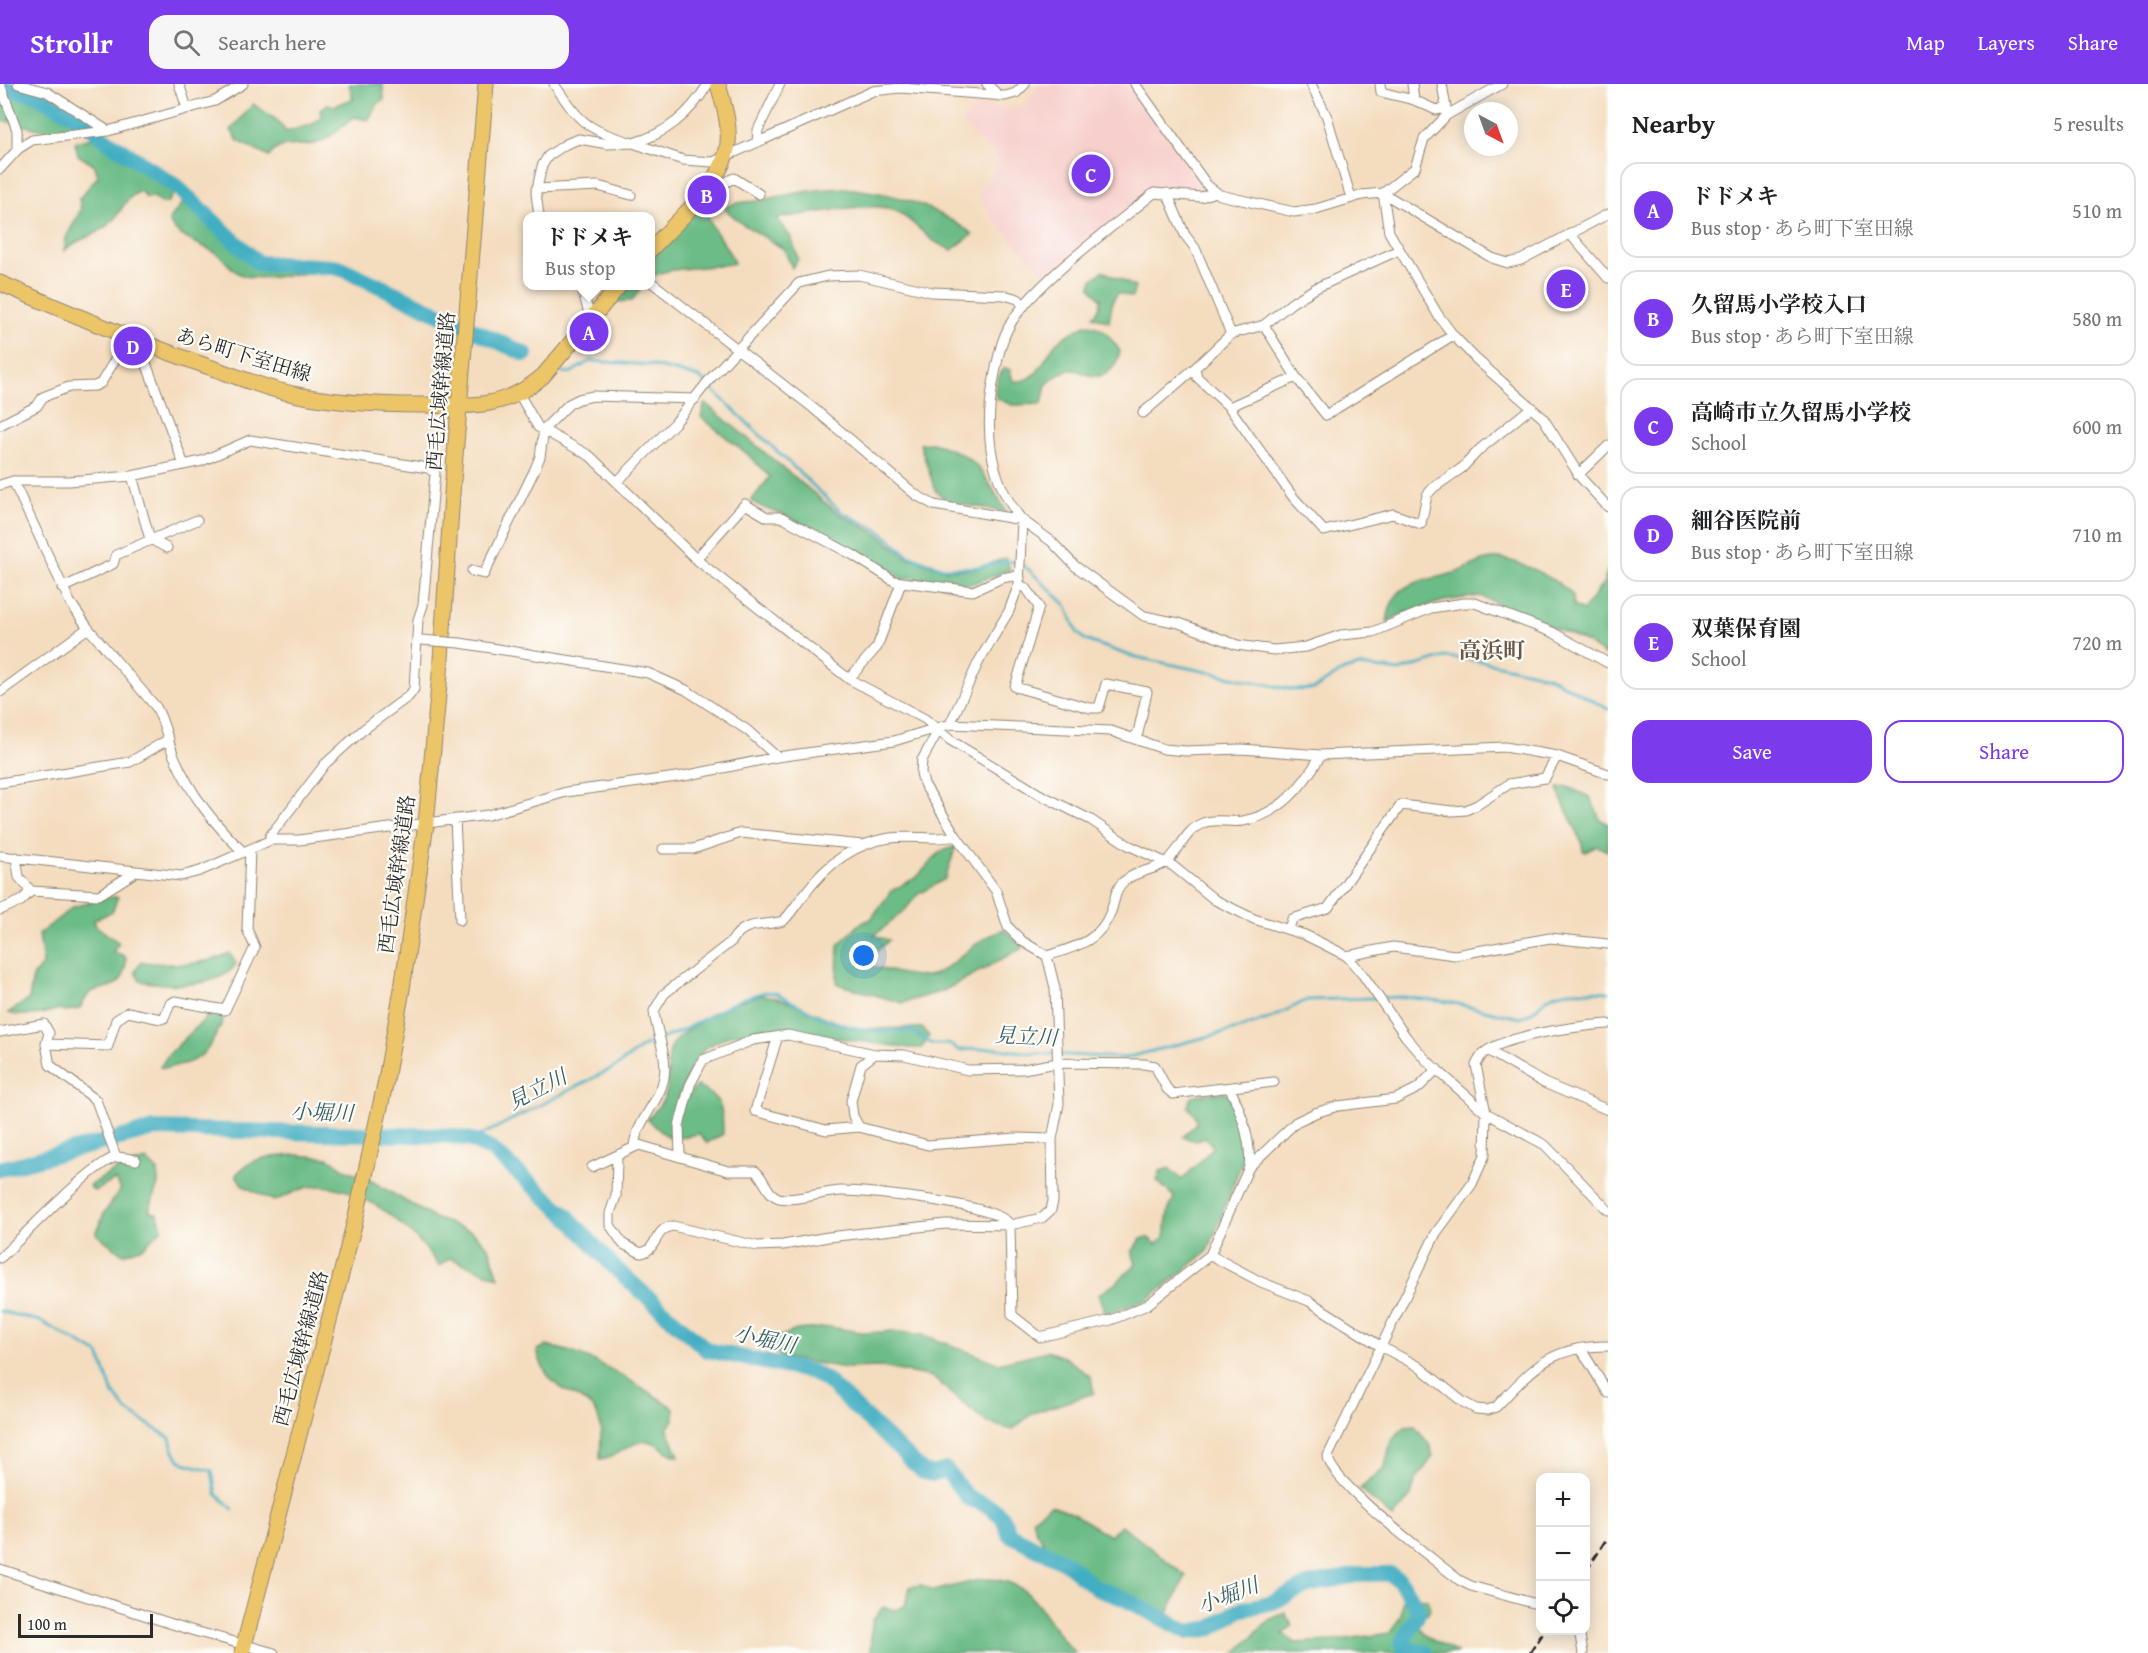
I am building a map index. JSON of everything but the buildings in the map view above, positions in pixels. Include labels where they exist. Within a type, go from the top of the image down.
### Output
[{"type":"main road","name":"西毛広域幹線道路","points":[[243,1649],[356,1221],[386,1080],[402,989],[426,824],[440,675],[459,406],[466,346],[486,84]]},
{"type":"main road","points":[[655,245],[705,189],[725,156],[728,134],[718,84]]},
{"type":"main road","name":"あら町下室田線","points":[[0,283],[128,338],[292,394],[393,405],[459,406],[498,402],[519,394],[543,375],[615,290]]},
{"type":"street","points":[[0,84],[17,130],[17,150]]},
{"type":"street","points":[[18,84],[47,92],[108,131]]},
{"type":"street","points":[[179,84],[187,108]]},
{"type":"street","points":[[2,165],[17,150],[32,140],[108,131],[215,101],[243,84]]},
{"type":"street","points":[[554,84],[578,119],[590,129],[683,160],[702,163],[713,162],[864,94],[881,89],[900,88],[999,96],[1011,95],[1024,84]]},
{"type":"street","points":[[539,212],[536,189],[542,166],[548,156],[566,144],[579,139],[608,144],[633,143],[666,131],[699,99],[708,84]]},
{"type":"street","points":[[757,142],[758,130],[780,84]]},
{"type":"street","points":[[987,84],[999,96]]},
{"type":"street","points":[[1135,84],[1207,185],[1215,192],[1294,212],[1317,209],[1351,198],[1383,193],[1415,168],[1424,139],[1447,111],[1502,84]]},
{"type":"street","points":[[1311,84],[1327,117],[1351,198]]},
{"type":"street","points":[[1380,84],[1381,92],[1414,100],[1436,110],[1447,111]]},
{"type":"street","points":[[1412,84],[1414,100]]},
{"type":"street","points":[[1442,84],[1447,111]]},
{"type":"street","points":[[705,189],[710,191],[734,178],[759,194]]},
{"type":"street","points":[[536,189],[598,186],[631,195]]},
{"type":"street","points":[[1215,192],[1201,197],[1154,193],[1052,278],[1010,324],[1001,344],[988,427],[996,474],[1014,511],[1022,520],[1051,541],[1075,566],[1144,616],[1179,623],[1237,645],[1274,650],[1306,646],[1341,635],[1373,632],[1431,608],[1475,603],[1552,632],[1608,663]]},
{"type":"street","points":[[1167,193],[1185,235],[1195,248],[1231,334]]},
{"type":"street","points":[[1383,193],[1492,258],[1508,263],[1515,263],[1608,214]]},
{"type":"street","points":[[1383,193],[1389,232],[1452,335],[1532,408],[1551,429],[1578,474],[1608,507]]},
{"type":"street","points":[[1570,234],[1608,278]]},
{"type":"street","points":[[1143,413],[1231,334],[1264,325],[1293,302],[1316,288],[1399,250]]},
{"type":"street","points":[[617,482],[695,399],[795,286],[805,281],[828,276],[859,275],[948,294],[1004,295],[1018,299],[1024,306]]},
{"type":"street","points":[[655,284],[916,495],[934,505],[1022,520]]},
{"type":"street","points":[[582,290],[592,316]]},
{"type":"street","points":[[1264,325],[1296,377],[1326,415],[1452,335]]},
{"type":"street","points":[[0,425],[38,406],[43,397],[69,387],[95,386],[101,383],[128,338]]},
{"type":"street","points":[[144,344],[143,355],[184,465]]},
{"type":"street","points":[[1195,368],[1197,377],[1229,407],[1293,497],[1324,531],[1393,514],[1421,524],[1427,495],[1433,488],[1462,468],[1480,449],[1532,408]]},
{"type":"street","points":[[1229,407],[1296,377]]},
{"type":"street","points":[[519,394],[538,427],[581,449],[696,559],[849,679],[936,729],[1039,794],[1091,820],[1128,845],[1166,862],[1215,900],[1254,919],[1289,929],[1347,956],[1417,1050],[1486,1113],[1545,1145],[1608,1210]]},
{"type":"street","points":[[472,571],[484,574],[536,470],[544,429],[569,404],[586,396],[695,399]]},
{"type":"street","points":[[0,485],[14,481],[69,481],[132,476],[202,461],[243,441],[255,440],[432,470],[436,478],[423,604],[418,620],[419,640],[414,688],[409,696],[364,729],[325,764],[270,836],[271,840]]},
{"type":"street","points":[[1578,474],[1608,446]]},
{"type":"street","points":[[132,476],[150,539],[167,548]]},
{"type":"street","points":[[14,481],[62,588],[88,628],[145,692],[163,720],[169,739],[201,808],[246,850],[248,933],[255,946],[225,1010],[175,1001],[170,1004],[164,1018],[161,1019],[128,1012],[116,1020],[108,1046],[46,1044]]},
{"type":"street","points":[[696,559],[745,504],[767,517],[781,517],[854,555],[887,578],[901,583],[973,591],[1002,578],[1013,576],[1027,589],[1039,607],[1015,687],[1090,708],[1099,708],[1106,684],[1147,692],[1138,733],[1133,738]]},
{"type":"street","points":[[62,588],[114,564],[116,555],[197,520]]},
{"type":"street","points":[[950,724],[979,661],[1009,611],[1020,581],[1022,520]]},
{"type":"street","points":[[849,679],[877,647],[901,583]]},
{"type":"street","points":[[0,692],[88,628]]},
{"type":"street","points":[[419,640],[460,643],[648,673],[686,690],[747,730],[777,757]]},
{"type":"street","points":[[0,856],[171,877],[190,874],[271,840],[299,840],[397,825],[426,824],[488,815],[566,792],[684,776],[777,757],[894,741],[950,724],[1111,731],[1173,751],[1240,748],[1321,755],[1505,747],[1557,756],[1608,774]]},
{"type":"street","points":[[617,1158],[616,1196],[610,1213],[610,1225],[623,1244],[641,1253],[650,1249],[659,1231],[673,1226],[757,1246],[946,1224],[1010,1225],[1042,1218],[1053,1207],[1052,1139],[1059,1104],[1055,988],[1047,956],[1022,941],[1008,927],[996,891],[956,836],[924,784],[921,773],[922,760],[936,729]]},
{"type":"street","points":[[0,783],[130,762],[169,739]]},
{"type":"street","points":[[1047,956],[1085,944],[1095,937],[1111,912],[1121,883],[1137,873],[1166,862],[1191,831],[1200,824],[1209,821],[1252,818],[1295,794],[1321,755]]},
{"type":"street","points":[[1289,929],[1292,919],[1299,915],[1320,912],[1337,898],[1401,805],[1452,811],[1466,810],[1509,784],[1545,778],[1557,756]]},
{"type":"street","points":[[455,819],[460,920]]},
{"type":"street","points":[[663,849],[693,849],[726,836],[747,832],[863,845]]},
{"type":"street","points":[[634,1146],[640,1123],[664,1078],[662,1045],[654,1011],[664,994],[732,941],[737,933],[746,927],[783,921],[826,869],[863,845],[891,838],[932,839],[956,836]]},
{"type":"street","points":[[16,857],[19,877],[31,891],[99,895],[134,873]]},
{"type":"street","points":[[0,910],[21,901],[31,891]]},
{"type":"street","points":[[1347,956],[1394,947],[1455,955],[1550,938],[1608,944]]},
{"type":"street","points":[[0,1032],[44,1024],[49,1033],[46,1044],[50,1065],[96,1100],[116,1157]]},
{"type":"street","points":[[1536,1604],[1459,1580],[1369,1507],[1328,1463],[1331,1448],[1436,1233],[1480,1170],[1485,1155],[1486,1113],[1476,1065],[1483,1054],[1512,1041],[1579,1026],[1608,1024]]},
{"type":"street","points":[[680,1155],[679,1126],[690,1085],[703,1060],[753,1040],[778,1036],[788,1035],[875,1054],[904,1055],[968,1070],[1023,1069],[1057,1058],[1150,1065],[1158,1070],[1167,1089],[1173,1094],[1274,1082]]},
{"type":"street","points":[[778,1036],[755,1111],[826,1130],[859,1127],[928,1145],[1016,1138],[1052,1139]]},
{"type":"street","points":[[1489,1051],[1544,1083],[1608,1110]]},
{"type":"street","points":[[859,1127],[853,1116],[851,1101],[861,1065],[869,1056],[875,1054]]},
{"type":"street","points":[[1249,1167],[1296,1122],[1338,1106],[1396,1099],[1418,1088],[1437,1069]]},
{"type":"street","points":[[592,1167],[617,1158],[634,1146],[654,1147],[728,1171],[755,1171],[763,1178],[770,1192],[780,1198],[843,1191],[959,1204],[1003,1217],[1010,1225],[1012,1315],[1040,1337],[1111,1320],[1147,1305],[1210,1255],[1249,1167],[1250,1159],[1243,1126],[1230,1089]]},
{"type":"street","points":[[0,1258],[82,1180],[116,1157],[136,1160]]},
{"type":"street","points":[[1210,1255],[1262,1282],[1310,1301],[1380,1347],[1418,1366],[1463,1402],[1476,1409],[1488,1410],[1496,1407],[1542,1361],[1553,1355],[1608,1346]]},
{"type":"street","points":[[1581,1349],[1608,1393]]},
{"type":"street","points":[[0,1569],[243,1649],[274,1653]]},
{"type":"street","points":[[1580,1635],[1584,1653]]},
{"type":"shaded area","points":[[1041,84],[1126,84],[1172,144],[1201,189],[1200,192],[1154,190],[1049,278],[993,220],[978,194],[999,160],[962,124],[963,120],[982,103],[1005,110],[1022,106]]},
{"type":"green space","points":[[349,84],[383,84],[384,100],[379,102],[368,120],[354,117],[320,142],[285,146],[274,151],[269,157],[238,141],[231,130],[253,104],[278,121],[286,132],[313,124],[321,117],[320,109],[328,104],[334,106],[353,99]]},
{"type":"green space","points":[[0,90],[44,101],[65,112],[78,125],[55,133],[0,120]]},
{"type":"green space","points":[[97,137],[175,192],[167,203],[161,203],[154,197],[146,198],[141,191],[136,193],[106,227],[69,246],[64,251],[66,238],[81,209],[79,199],[98,176],[95,166],[78,155],[75,142]]},
{"type":"green space","points":[[843,188],[880,193],[911,201],[941,214],[973,234],[952,250],[928,237],[903,215],[885,208],[855,207],[777,218],[792,239],[798,259],[792,268],[784,249],[741,223],[725,209],[737,203]]},
{"type":"green space","points":[[183,202],[208,210],[251,251],[265,260],[317,264],[318,267],[314,273],[262,278],[241,275],[220,256],[184,237],[173,227],[169,220]]},
{"type":"green space","points":[[700,203],[706,207],[710,222],[734,263],[679,269],[655,275],[655,255]]},
{"type":"green space","points":[[1103,271],[1135,287],[1132,297],[1118,293],[1113,300],[1109,322],[1093,316],[1099,309],[1101,299],[1091,288],[1092,280]]},
{"type":"green space","points":[[626,290],[639,290],[632,301],[615,302]]},
{"type":"green space","points":[[1085,325],[1097,327],[1120,351],[1115,365],[1109,372],[1095,376],[1068,370],[1046,385],[1042,404],[1012,405],[996,398],[997,382],[1005,368],[1010,370],[1013,381],[1029,378],[1039,369],[1056,343]]},
{"type":"green space","points":[[705,403],[839,514],[877,533],[905,556],[946,570],[974,569],[1006,558],[1010,570],[957,589],[909,577],[903,580],[876,561],[846,545],[755,504],[751,501],[770,477],[747,454],[701,417]]},
{"type":"green space","points":[[932,443],[949,448],[971,461],[985,477],[1007,512],[948,502],[935,490],[920,444]]},
{"type":"green space","points":[[1500,558],[1529,567],[1559,583],[1573,596],[1573,606],[1583,611],[1604,582],[1608,568],[1608,657],[1582,640],[1480,596],[1444,601],[1399,615],[1387,622],[1390,607],[1396,596],[1404,589],[1424,580],[1460,571],[1483,561]]},
{"type":"green space","points":[[1568,787],[1590,797],[1600,819],[1608,824],[1608,851],[1597,846],[1585,852],[1583,850],[1579,835],[1558,788]]},
{"type":"green space","points":[[956,846],[945,879],[918,894],[905,910],[874,936],[889,940],[876,952],[858,960],[896,973],[928,976],[942,971],[980,941],[1003,929],[1024,947],[943,991],[902,1003],[837,984],[838,945],[860,924],[871,919],[891,891],[917,877],[940,852]]},
{"type":"green space","points":[[109,897],[118,897],[112,912],[94,920],[96,926],[119,943],[113,951],[126,957],[124,974],[121,979],[112,986],[90,992],[79,1009],[65,1011],[59,1009],[34,1015],[8,1013],[29,999],[33,976],[43,964],[39,934],[73,907]]},
{"type":"green space","points":[[230,953],[236,964],[218,978],[205,982],[151,983],[140,981],[135,972],[141,962],[197,963]]},
{"type":"green space","points":[[762,995],[786,1001],[853,1027],[922,1028],[929,1036],[922,1048],[909,1048],[764,1028],[730,1035],[705,1048],[692,1066],[678,1098],[678,1113],[686,1097],[697,1086],[712,1094],[721,1110],[723,1134],[707,1143],[699,1134],[675,1138],[661,1132],[647,1119],[664,1099],[667,1091],[672,1044],[692,1026],[724,1007]]},
{"type":"green space","points":[[211,1013],[219,1014],[223,1021],[206,1050],[187,1063],[169,1068],[160,1067],[168,1055]]},
{"type":"green space","points":[[1223,1092],[1229,1095],[1240,1126],[1245,1154],[1208,1251],[1147,1300],[1106,1314],[1098,1295],[1116,1283],[1136,1264],[1132,1252],[1141,1239],[1148,1237],[1156,1244],[1165,1236],[1168,1212],[1174,1197],[1157,1181],[1160,1171],[1169,1168],[1182,1180],[1213,1147],[1206,1138],[1196,1141],[1183,1137],[1197,1123],[1195,1115],[1188,1107],[1190,1099],[1195,1095]]},
{"type":"green space","points":[[296,1155],[329,1158],[344,1169],[365,1177],[434,1218],[473,1232],[489,1248],[499,1278],[450,1258],[439,1266],[400,1223],[365,1199],[346,1191],[328,1187],[309,1187],[274,1201],[243,1186],[236,1175],[242,1168],[256,1160]]},
{"type":"green space","points":[[146,1160],[158,1171],[158,1184],[149,1211],[158,1214],[162,1229],[143,1247],[123,1254],[96,1234],[104,1213],[121,1189],[115,1180],[94,1191],[89,1186],[117,1169]]},
{"type":"green space","points":[[830,1327],[867,1333],[892,1331],[924,1335],[998,1363],[1047,1351],[1066,1358],[1091,1377],[1094,1393],[1033,1413],[1012,1430],[986,1422],[932,1377],[881,1367],[845,1368],[781,1357],[765,1342],[797,1330]]},
{"type":"green space","points":[[546,1346],[597,1362],[674,1408],[674,1420],[667,1428],[679,1456],[650,1441],[645,1441],[600,1459],[601,1432],[598,1417],[585,1401],[558,1386],[550,1378],[537,1350]]},
{"type":"green space","points":[[1415,1426],[1429,1444],[1433,1456],[1415,1481],[1411,1496],[1393,1518],[1360,1489],[1385,1467],[1391,1440],[1405,1427]]},
{"type":"green space","points":[[1050,1505],[1073,1514],[1110,1536],[1121,1525],[1186,1576],[1166,1617],[1127,1594],[1100,1583],[1045,1545],[1036,1532],[1032,1519]]},
{"type":"green space","points":[[983,1579],[1002,1580],[1017,1586],[1028,1594],[1076,1653],[870,1653],[872,1621],[883,1607],[896,1610],[905,1606],[910,1587],[921,1585],[933,1591]]},
{"type":"green space","points":[[1403,1598],[1428,1599],[1431,1609],[1417,1624],[1427,1636],[1457,1653],[1236,1653],[1269,1620],[1285,1613],[1292,1625],[1283,1634],[1296,1643],[1391,1633],[1401,1615]]},
{"type":"waterway","points":[[0,88],[32,93],[84,121],[105,139],[177,187],[258,263],[335,267],[345,270],[525,354]]},
{"type":"waterway","points":[[562,372],[570,373],[590,361],[650,365],[699,377],[841,512],[879,530],[908,555],[943,568],[977,567],[1012,561],[1027,568],[1066,605],[1077,632],[1085,640],[1131,656],[1294,690],[1314,689],[1344,670],[1360,666],[1399,671],[1445,657],[1481,661],[1548,676],[1608,709]]},
{"type":"waterway","name":"見立川","points":[[472,1140],[617,1066],[642,1047],[683,1030],[741,999],[765,992],[776,993],[819,1016],[844,1026],[882,1032],[910,1030],[932,1044],[948,1044],[959,1050],[993,1048],[1030,1053],[1125,1058],[1241,1028],[1273,1017],[1307,1000],[1404,997],[1449,1002],[1520,1018],[1557,993],[1608,992]]},
{"type":"waterway","name":"小堀川","points":[[0,1169],[154,1129],[451,1136],[472,1140],[492,1150],[566,1215],[614,1267],[707,1350],[812,1372],[826,1380],[923,1472],[933,1474],[946,1470],[968,1498],[991,1507],[1003,1518],[1009,1534],[1066,1563],[1095,1587],[1123,1598],[1188,1632],[1212,1628],[1239,1610],[1273,1602],[1308,1585],[1362,1574],[1390,1574],[1399,1580],[1419,1610],[1402,1642],[1404,1647],[1425,1653]]},
{"type":"waterway","points":[[0,1311],[40,1321],[99,1354],[112,1391],[127,1411],[170,1438],[176,1455],[184,1463],[212,1471],[216,1494],[233,1509]]},
{"type":"railway","points":[[1590,1565],[1608,1537]]},
{"type":"railway","points":[[1530,1653],[1542,1635]]},
{"type":"place","name":"高崎市立久留馬小学校","points":[[1091,174]]},
{"type":"place","name":"久留馬小学校入口","points":[[707,195]]},
{"type":"place","name":"双葉保育園","points":[[1566,289]]},
{"type":"place","name":"ドドメキ","points":[[589,332]]},
{"type":"place","name":"細谷医院前","points":[[133,346]]},
{"type":"district","name":"高浜町","points":[[1492,650]]}]
